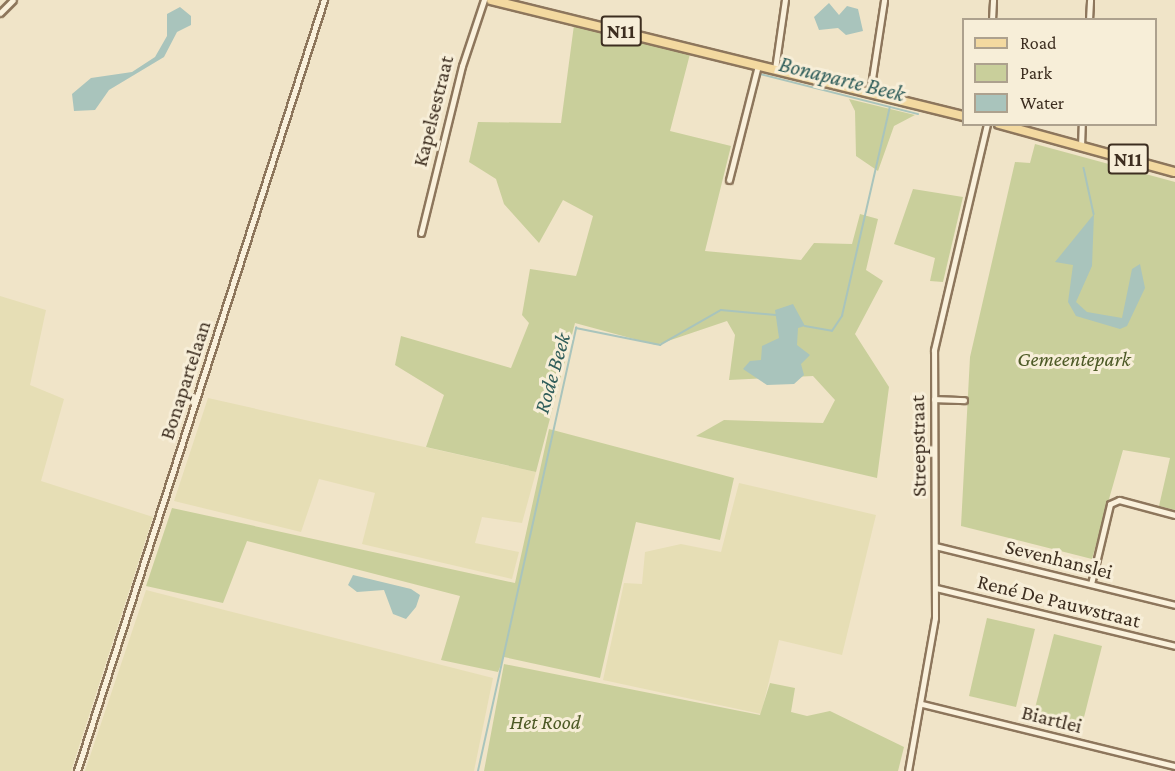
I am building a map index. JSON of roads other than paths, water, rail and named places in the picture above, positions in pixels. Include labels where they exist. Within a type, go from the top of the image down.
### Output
[{"type":"main road","name":"N11","points":[[491,0],[524,4],[962,116]]},
{"type":"main road","name":"N11","points":[[1006,126],[1175,172]]},
{"type":"street","points":[[0,13],[13,0]]},
{"type":"street","name":"Bonapartelaan","points":[[77,771],[324,0]]},
{"type":"street","name":"Kapelsestraat","points":[[422,233],[462,66],[484,0]]},
{"type":"street","points":[[775,69],[785,0]]},
{"type":"street","points":[[870,92],[884,0]]},
{"type":"street","points":[[992,18],[993,0]]},
{"type":"street","points":[[1089,18],[1090,0]]},
{"type":"street","points":[[729,180],[758,65]]},
{"type":"street","name":"Streepstraat","points":[[908,771],[922,704],[936,588],[934,350],[987,126]]},
{"type":"street","points":[[1081,147],[1082,126]]},
{"type":"street","points":[[934,399],[964,400]]},
{"type":"street","points":[[1091,584],[1113,501],[1175,514]]},
{"type":"street","name":"Sevenhanslei","points":[[935,546],[1175,605]]},
{"type":"street","name":"René De Pauwstraat","points":[[936,588],[1175,646]]},
{"type":"street","name":"Biartlei","points":[[922,704],[1175,766]]},
{"type":"water","points":[[829,3],[839,15],[847,6],[858,9],[863,31],[846,35],[838,28],[819,30],[814,17]]},
{"type":"water","points":[[180,7],[191,16],[191,25],[177,32],[164,57],[109,90],[95,110],[74,111],[72,94],[91,78],[132,72],[155,57],[167,36],[167,14]]},
{"type":"water","points":[[1094,214],[1092,266],[1076,302],[1087,312],[1122,318],[1132,269],[1140,264],[1145,288],[1127,326],[1120,329],[1076,316],[1068,302],[1073,265],[1055,262]]},
{"type":"water","points":[[793,304],[805,326],[798,328],[797,345],[810,355],[801,364],[804,375],[794,384],[767,385],[743,369],[750,361],[761,360],[762,346],[779,338],[775,310]]},
{"type":"water","points":[[353,575],[411,589],[420,595],[416,607],[406,619],[393,614],[384,590],[357,592],[348,585]]},
{"type":"waterway","name":"Bonaparte Beek","points":[[760,74],[918,114]]},
{"type":"waterway","name":"Rode Beek","points":[[805,326],[832,331],[842,316],[890,107]]},
{"type":"waterway","points":[[1084,168],[1094,214]]},
{"type":"waterway","name":"Rode Beek","points":[[478,771],[576,328],[660,345],[721,310],[776,315]]},
{"type":"park label","name":"Gemeentepark","points":[[1074,359]]},
{"type":"park label","name":"Het Rood","points":[[545,722]]}]
